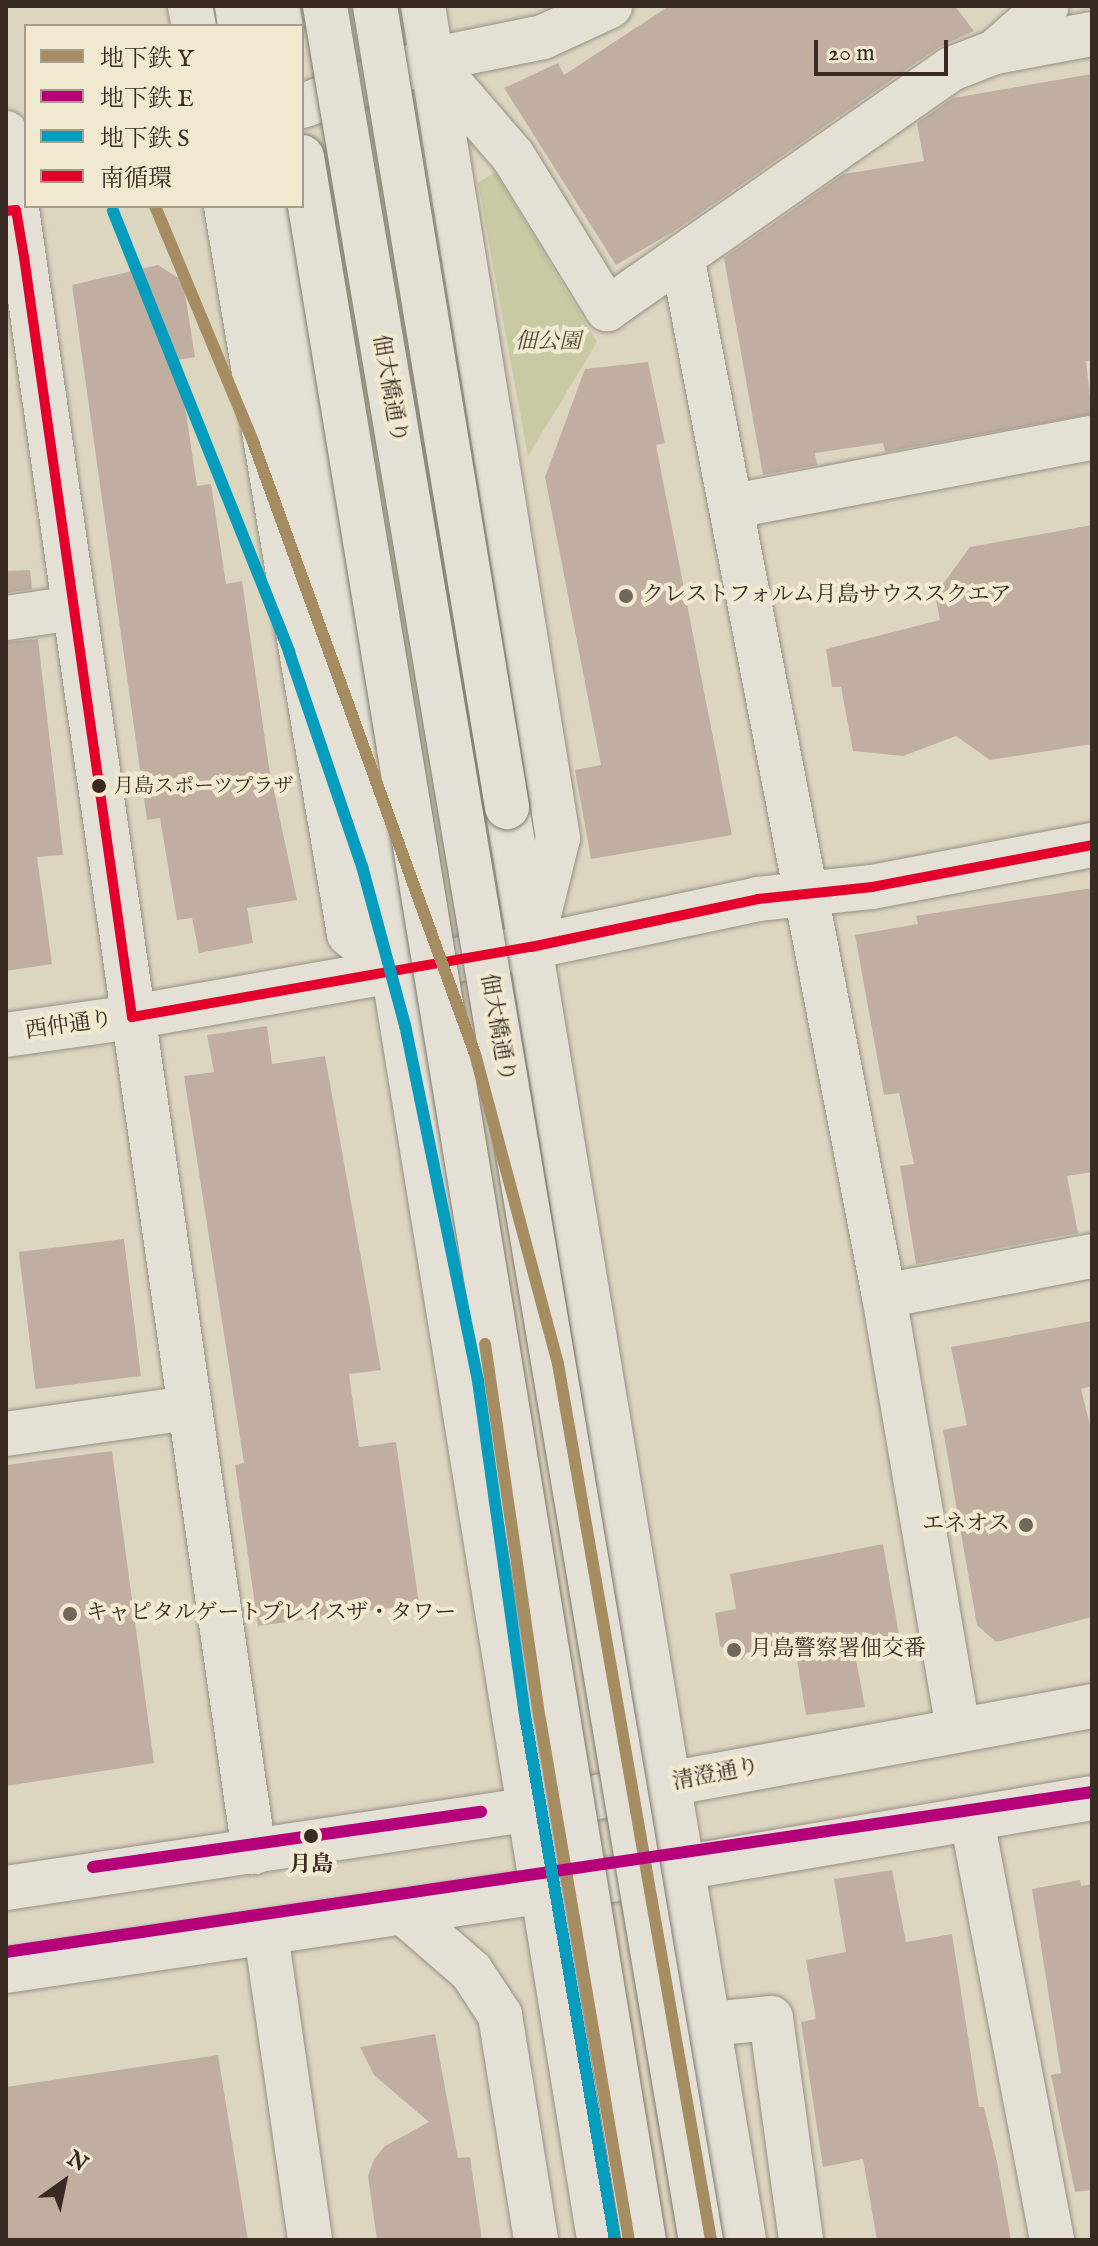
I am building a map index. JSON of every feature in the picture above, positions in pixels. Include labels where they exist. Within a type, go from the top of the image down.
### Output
[{"type":"main road","name":"佃大橋通り","points":[[325,6],[701,2240]]},
{"type":"main road","points":[[375,6],[744,2240]]},
{"type":"main road","points":[[423,6],[558,838],[531,947]]},
{"type":"main road","points":[[304,105],[430,60],[543,37],[610,6]]},
{"type":"main road","points":[[995,52],[1047,6]]},
{"type":"main road","points":[[430,60],[513,156],[607,309],[683,261],[951,69],[995,52],[1092,34]]},
{"type":"main road","points":[[6,133],[254,1852]]},
{"type":"main road","points":[[304,169],[644,2240]]},
{"type":"main road","points":[[226,208],[349,934],[392,969]]},
{"type":"main road","points":[[269,208],[373,860],[566,2012],[599,2240]]},
{"type":"main road","points":[[683,261],[734,506],[803,896],[884,1296],[958,1727]]},
{"type":"main road","points":[[734,506],[1092,438]]},
{"type":"main road","points":[[6,618],[73,608]]},
{"type":"main road","name":"西仲通り","points":[[6,1035],[132,1017],[531,947],[658,918],[1092,845]]},
{"type":"main road","points":[[884,1296],[1092,1256]]},
{"type":"main road","points":[[6,1434],[189,1408]]},
{"type":"main road","name":"清澄通り","points":[[6,1888],[532,1809],[958,1727],[1092,1706]]},
{"type":"main road","points":[[6,1971],[546,1891],[1092,1798]]},
{"type":"main road","points":[[972,1820],[1052,2240]]},
{"type":"main road","points":[[404,1913],[471,1971],[500,2015],[536,2240]]},
{"type":"main road","points":[[266,1934],[310,2240]]},
{"type":"main road","points":[[710,2024],[771,2018],[801,2240]]},
{"type":"green space","name":"佃公園","points":[[495,172],[597,342],[528,456],[478,183]]},
{"type":"building","points":[[669,6],[955,6],[974,31],[937,48],[676,230],[616,265],[504,88],[558,63],[564,75]]},
{"type":"building","points":[[1092,74],[1092,360],[1086,361],[1092,414],[885,452],[883,443],[815,453],[817,465],[763,475],[724,258],[844,174],[924,161],[917,123],[953,98]]},
{"type":"building","points":[[158,265],[183,281],[195,357],[178,360],[197,486],[211,484],[226,584],[242,581],[269,767],[297,900],[247,908],[253,943],[199,953],[192,918],[177,920],[160,818],[147,820],[72,285]]},
{"type":"building","name":"クレストフォルム月島サウススクエア","points":[[648,362],[665,443],[656,445],[732,835],[591,859],[575,770],[601,765],[545,477],[585,369]]},
{"type":"building","points":[[1092,525],[1092,744],[990,760],[956,736],[903,756],[853,751],[841,687],[832,687],[826,649],[940,620],[935,595],[970,547]]},
{"type":"building","points":[[30,570],[32,589],[6,593],[6,571]]},
{"type":"building","points":[[38,639],[63,855],[37,857],[52,964],[6,971],[6,642]]},
{"type":"building","points":[[1092,888],[1092,1172],[1067,1176],[1078,1233],[916,1264],[900,1166],[914,1164],[899,1093],[884,1095],[855,935],[918,924],[916,916]]},
{"type":"building","points":[[267,1026],[272,1064],[325,1056],[381,1370],[349,1374],[359,1447],[396,1442],[419,1604],[258,1626],[235,1465],[244,1463],[184,1076],[214,1072],[207,1035]]},
{"type":"building","points":[[124,1239],[141,1376],[36,1389],[19,1252]]},
{"type":"building","name":"エネオス","points":[[1092,1321],[1092,1386],[1081,1389],[1092,1433],[1092,1617],[996,1642],[977,1625],[943,1430],[967,1425],[951,1347]]},
{"type":"building","name":"キャピタルゲートプレイスザ・タワー","points":[[112,1451],[154,1763],[6,1786],[6,1465]]},
{"type":"building","points":[[883,1544],[899,1635],[853,1644],[865,1707],[806,1715],[796,1654],[765,1660],[747,1652],[742,1660],[720,1646],[715,1613],[736,1609],[730,1574]]},
{"type":"building","points":[[892,1870],[906,1942],[952,1934],[979,2107],[984,2107],[1011,2240],[877,2240],[863,2159],[823,2167],[801,2022],[816,2019],[806,1960],[846,1952],[834,1879]]},
{"type":"building","points":[[1080,1880],[1081,1886],[1092,1884],[1092,2190],[1075,2192],[1051,2075],[1061,2073],[1032,1889]]},
{"type":"building","points":[[435,2034],[458,2158],[470,2157],[482,2240],[377,2240],[368,2176],[374,2159],[385,2146],[429,2122],[374,2075],[360,2047]]},
{"type":"building","points":[[218,2055],[248,2240],[6,2240],[6,2087]]},
{"type":"metro line","name":"Y","points":[[156,208],[253,442],[475,1054],[558,1364],[711,2240]]},
{"type":"metro line","name":"S","points":[[113,211],[289,652],[362,866],[405,1025],[478,1381],[526,1721],[615,2240]]},
{"type":"metro line","name":"Y","points":[[485,1344],[540,1719],[629,2240]]},
{"type":"metro line","name":"E","points":[[6,1952],[1092,1792]]},
{"type":"metro line","name":"E","points":[[93,1867],[481,1812]]},
{"type":"transit line","name":"南循環","points":[[6,211],[16,210],[24,257],[132,1017],[531,947],[758,899],[872,887],[1092,845]]},
{"type":"place","name":"クレストフォルム月島サウススクエア","points":[[626,596]]},
{"type":"place","name":"月島スポーツプラザ","points":[[99,786]]},
{"type":"place","name":"エネオス","points":[[1026,1525]]},
{"type":"place","name":"キャピタルゲートプレイスザ・タワー","points":[[70,1614]]},
{"type":"place","name":"月島警察署佃交番","points":[[734,1650]]},
{"type":"place","name":"月島","points":[[311,1836]]}]
